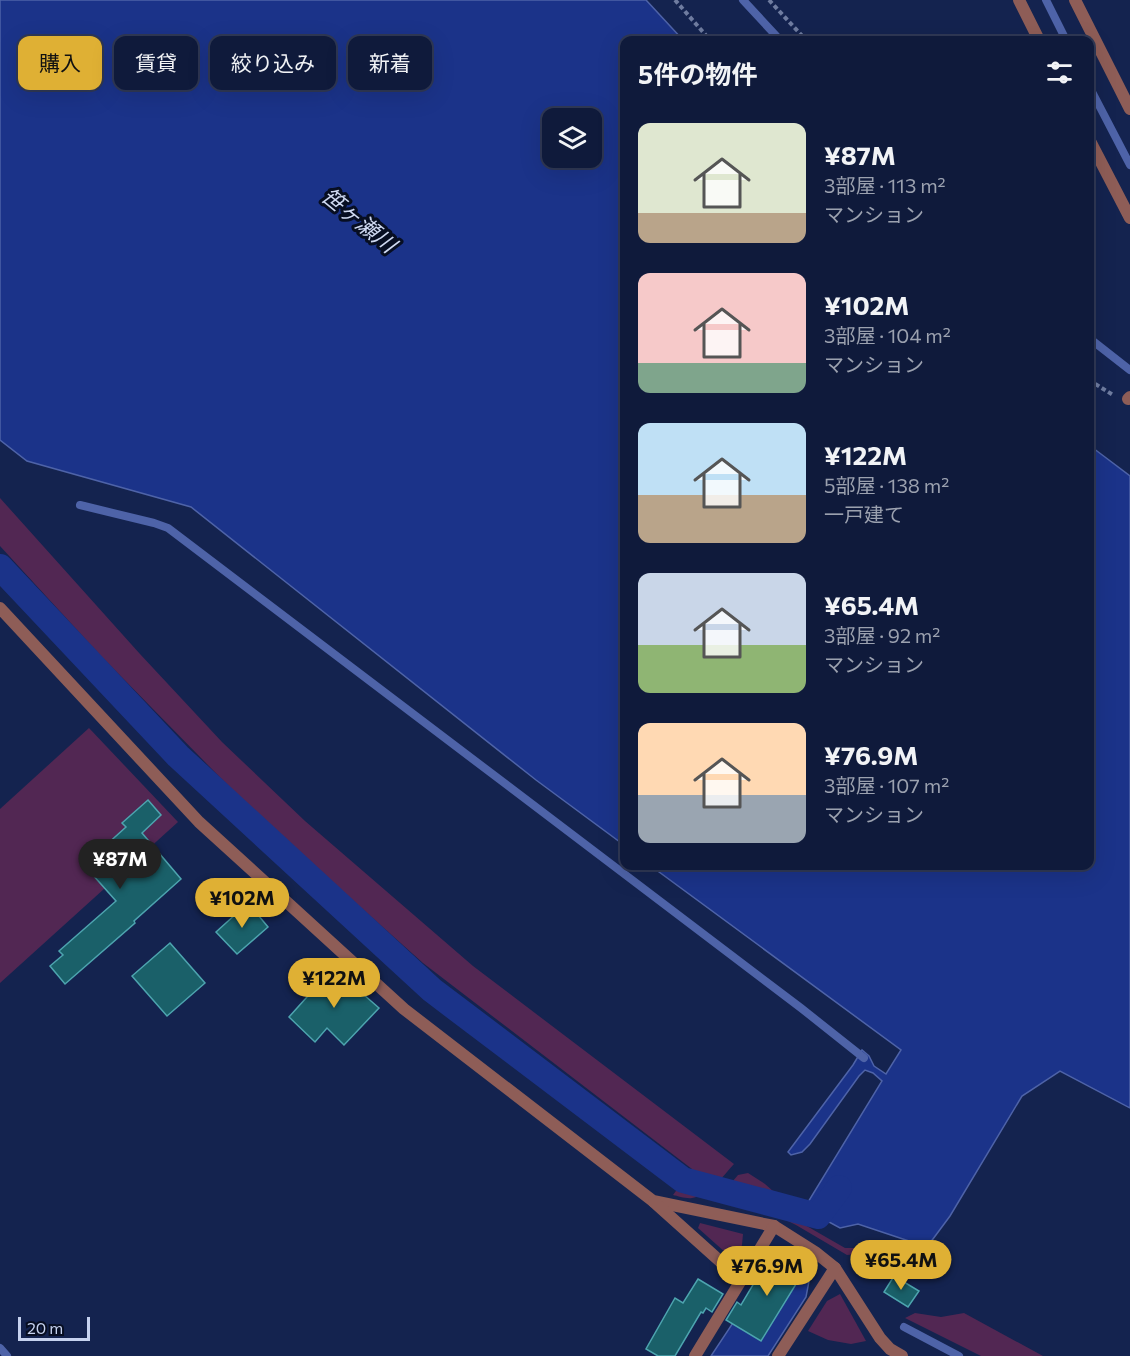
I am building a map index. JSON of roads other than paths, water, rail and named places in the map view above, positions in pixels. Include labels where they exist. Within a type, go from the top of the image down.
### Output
[{"type":"street","points":[[1018,0],[1037,36]]},
{"type":"street","points":[[1075,0],[1093,36]]},
{"type":"street","points":[[1094,38],[1130,109]]},
{"type":"street","points":[[1094,149],[1130,218]]},
{"type":"street","points":[[0,608],[199,822],[404,1009],[653,1201],[741,1280]]},
{"type":"street","points":[[653,1201],[774,1226],[815,1252],[835,1268],[880,1338],[890,1349],[902,1356]]},
{"type":"street","points":[[695,1356],[774,1226]]},
{"type":"street","points":[[778,1356],[835,1268]]},
{"type":"water","name":"笹ヶ瀬川","points":[[0,0],[646,0],[679,36],[620,36],[620,842],[536,780],[191,507],[27,461],[0,440]]},
{"type":"water","points":[[1094,449],[1130,476],[1130,1108],[1060,1071],[1022,1096],[950,1216],[927,1247],[858,1224],[840,1228],[805,1207],[882,1081],[873,1073],[865,1070],[810,1144],[802,1152],[791,1155],[788,1152],[862,1050],[869,1056],[874,1066],[886,1074],[901,1050],[656,870],[1094,870]]},
{"type":"water","points":[[778,1258],[810,1276],[806,1297],[768,1356],[711,1356],[766,1273]]},
{"type":"waterway","points":[[743,0],[776,36]]},
{"type":"waterway","points":[[1046,0],[1064,36]]},
{"type":"waterway","points":[[1094,96],[1130,165]]},
{"type":"waterway","points":[[1094,342],[1130,370]]},
{"type":"waterway","points":[[80,505],[168,528],[864,1058]]},
{"type":"waterway","points":[[0,567],[178,756],[432,990],[683,1180],[818,1216],[839,1188]]},
{"type":"waterway","points":[[904,1327],[959,1356]]},
{"type":"waterway","points":[[0,1348],[7,1356]]}]
